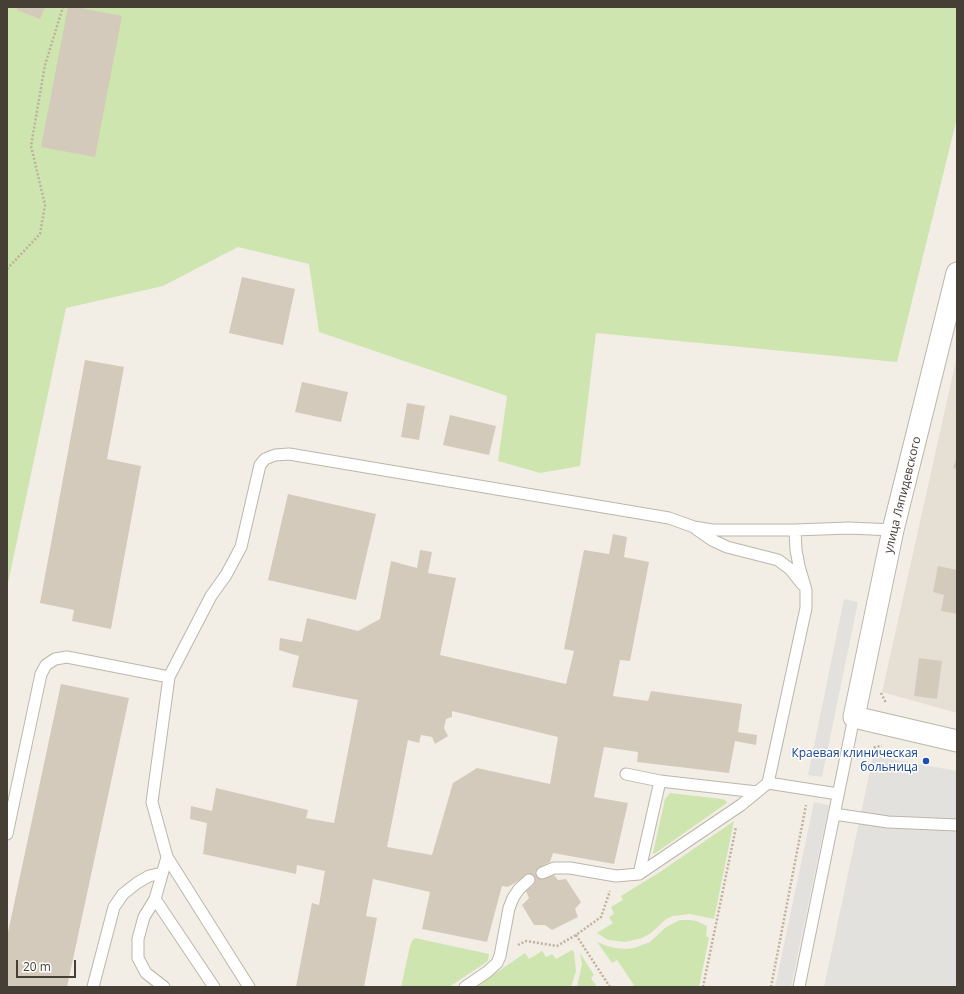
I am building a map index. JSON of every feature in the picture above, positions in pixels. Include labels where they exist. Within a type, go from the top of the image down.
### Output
[{"type":"street","name":"улица Ляпидевского","points":[[854,717],[893,530],[956,282]]},
{"type":"street","points":[[854,717],[957,741]]},
{"type":"lane","points":[[249,987],[184,887],[167,857],[152,802],[169,677],[211,596],[241,547],[260,465],[265,459],[275,455],[289,454],[669,518],[694,527],[712,530],[795,530],[849,528],[893,530]]},
{"type":"lane","points":[[694,527],[712,540],[727,547],[778,560],[790,569],[806,590]]},
{"type":"lane","points":[[542,873],[554,868],[570,868],[616,876],[639,874],[741,805],[768,783],[806,608],[806,590],[798,566],[795,530]]},
{"type":"lane","points":[[7,834],[41,674],[46,665],[55,658],[67,657],[169,677]]},
{"type":"lane","points":[[799,987],[854,717]]},
{"type":"lane","points":[[626,774],[660,781],[757,792]]},
{"type":"lane","points":[[639,874],[660,781]]},
{"type":"lane","points":[[768,783],[838,794]]},
{"type":"lane","points":[[834,814],[888,822],[957,825]]},
{"type":"lane","points":[[164,987],[146,973],[138,958],[138,939],[144,916],[155,899],[167,857]]},
{"type":"lane","points":[[93,987],[114,907],[123,894],[137,883],[149,876],[162,873]]},
{"type":"lane","points":[[465,987],[497,963],[500,956],[509,908],[519,889],[529,880]]},
{"type":"lane","points":[[155,899],[214,987]]},
{"type":"path","points":[[7,269],[40,234],[45,205],[30,146],[45,65],[63,7]]},
{"type":"path","points":[[880,689],[881,695],[887,704]]},
{"type":"path","points":[[870,755],[875,747],[883,746]]},
{"type":"path","points":[[771,987],[809,790]]},
{"type":"path","points":[[703,987],[741,805]]},
{"type":"path","points":[[500,956],[526,941],[557,946],[576,935],[601,917],[616,876]]},
{"type":"path","points":[[576,935],[610,987]]},
{"type":"shaded area","points":[[957,356],[957,713],[882,692]]},
{"type":"shaded area","points":[[844,599],[858,602],[822,777],[808,775]]},
{"type":"shaded area","points":[[873,756],[957,771],[957,987],[824,987]]},
{"type":"shaded area","points":[[814,802],[829,805],[791,987],[775,987]]},
{"type":"green space","points":[[7,7],[957,7],[957,118],[897,362],[596,333],[580,466],[540,473],[498,461],[507,396],[319,332],[309,264],[238,247],[163,286],[66,308],[7,588]]},
{"type":"green space","points":[[670,793],[722,799],[727,803],[654,854],[665,799]]},
{"type":"green space","points":[[734,821],[714,919],[690,914],[673,916],[666,919],[651,933],[642,938],[625,942],[608,940],[597,933],[613,923],[609,917],[614,914],[611,907],[623,900],[621,896],[660,872]]},
{"type":"green space","points":[[680,920],[697,921],[707,926],[706,936],[709,938],[699,987],[630,987],[634,985],[617,960],[612,963],[597,942],[615,948],[634,948],[650,942],[666,927]]},
{"type":"green space","points":[[415,938],[489,954],[488,961],[449,987],[401,987],[410,946]]},
{"type":"green space","points":[[572,950],[574,952],[576,971],[571,987],[477,987],[525,953],[529,959],[542,951],[546,957],[552,954],[556,959]]},
{"type":"green space","points":[[580,953],[594,975],[591,978],[597,987],[577,987],[582,964]]},
{"type":"building","points":[[18,7],[45,7],[40,19],[17,10]]},
{"type":"building","points":[[68,7],[76,7],[122,16],[95,157],[41,147]]},
{"type":"building","points":[[242,277],[295,289],[283,345],[229,333]]},
{"type":"building","points":[[85,360],[124,367],[107,459],[141,466],[111,629],[72,621],[74,610],[40,603]]},
{"type":"building","points":[[302,382],[348,392],[341,422],[295,412]]},
{"type":"building","points":[[407,403],[425,406],[419,440],[401,437]]},
{"type":"building","points":[[450,415],[496,426],[489,455],[443,445]]},
{"type":"building","points":[[957,456],[957,469],[953,468]]},
{"type":"building","points":[[288,494],[376,514],[356,600],[268,580]]},
{"type":"building","points":[[613,534],[627,537],[624,557],[649,562],[630,661],[620,660],[613,696],[648,701],[651,691],[742,704],[738,732],[757,735],[756,745],[735,741],[729,773],[637,762],[638,752],[604,747],[594,797],[628,803],[614,864],[553,853],[550,862],[539,868],[546,878],[554,875],[558,880],[566,879],[581,902],[575,909],[578,917],[552,930],[545,925],[534,925],[522,905],[529,898],[526,891],[533,885],[526,876],[508,887],[502,886],[487,942],[422,929],[430,892],[373,879],[366,916],[377,918],[364,987],[296,987],[312,903],[319,905],[325,871],[297,865],[296,874],[203,854],[207,823],[190,819],[191,806],[212,811],[216,788],[308,810],[306,818],[334,823],[358,700],[292,687],[299,656],[279,650],[280,638],[302,642],[307,618],[358,631],[380,619],[391,561],[417,568],[420,550],[432,552],[428,573],[456,578],[440,655],[566,684],[574,651],[564,649],[584,550],[609,554]],"holes":[[[452,711],[558,737],[550,784],[477,768],[453,783],[432,855],[387,847],[408,740],[419,743],[421,735],[432,737],[435,744],[448,736],[444,728],[446,719],[452,717]]]},
{"type":"building","points":[[938,566],[957,570],[957,614],[941,611],[944,595],[933,592]]},
{"type":"building","points":[[919,658],[942,661],[937,699],[914,696]]},
{"type":"building","points":[[61,684],[129,698],[67,987],[7,987],[7,937]]},
{"type":"place","name":"Краевая клиническая больница","points":[[926,761]]}]
